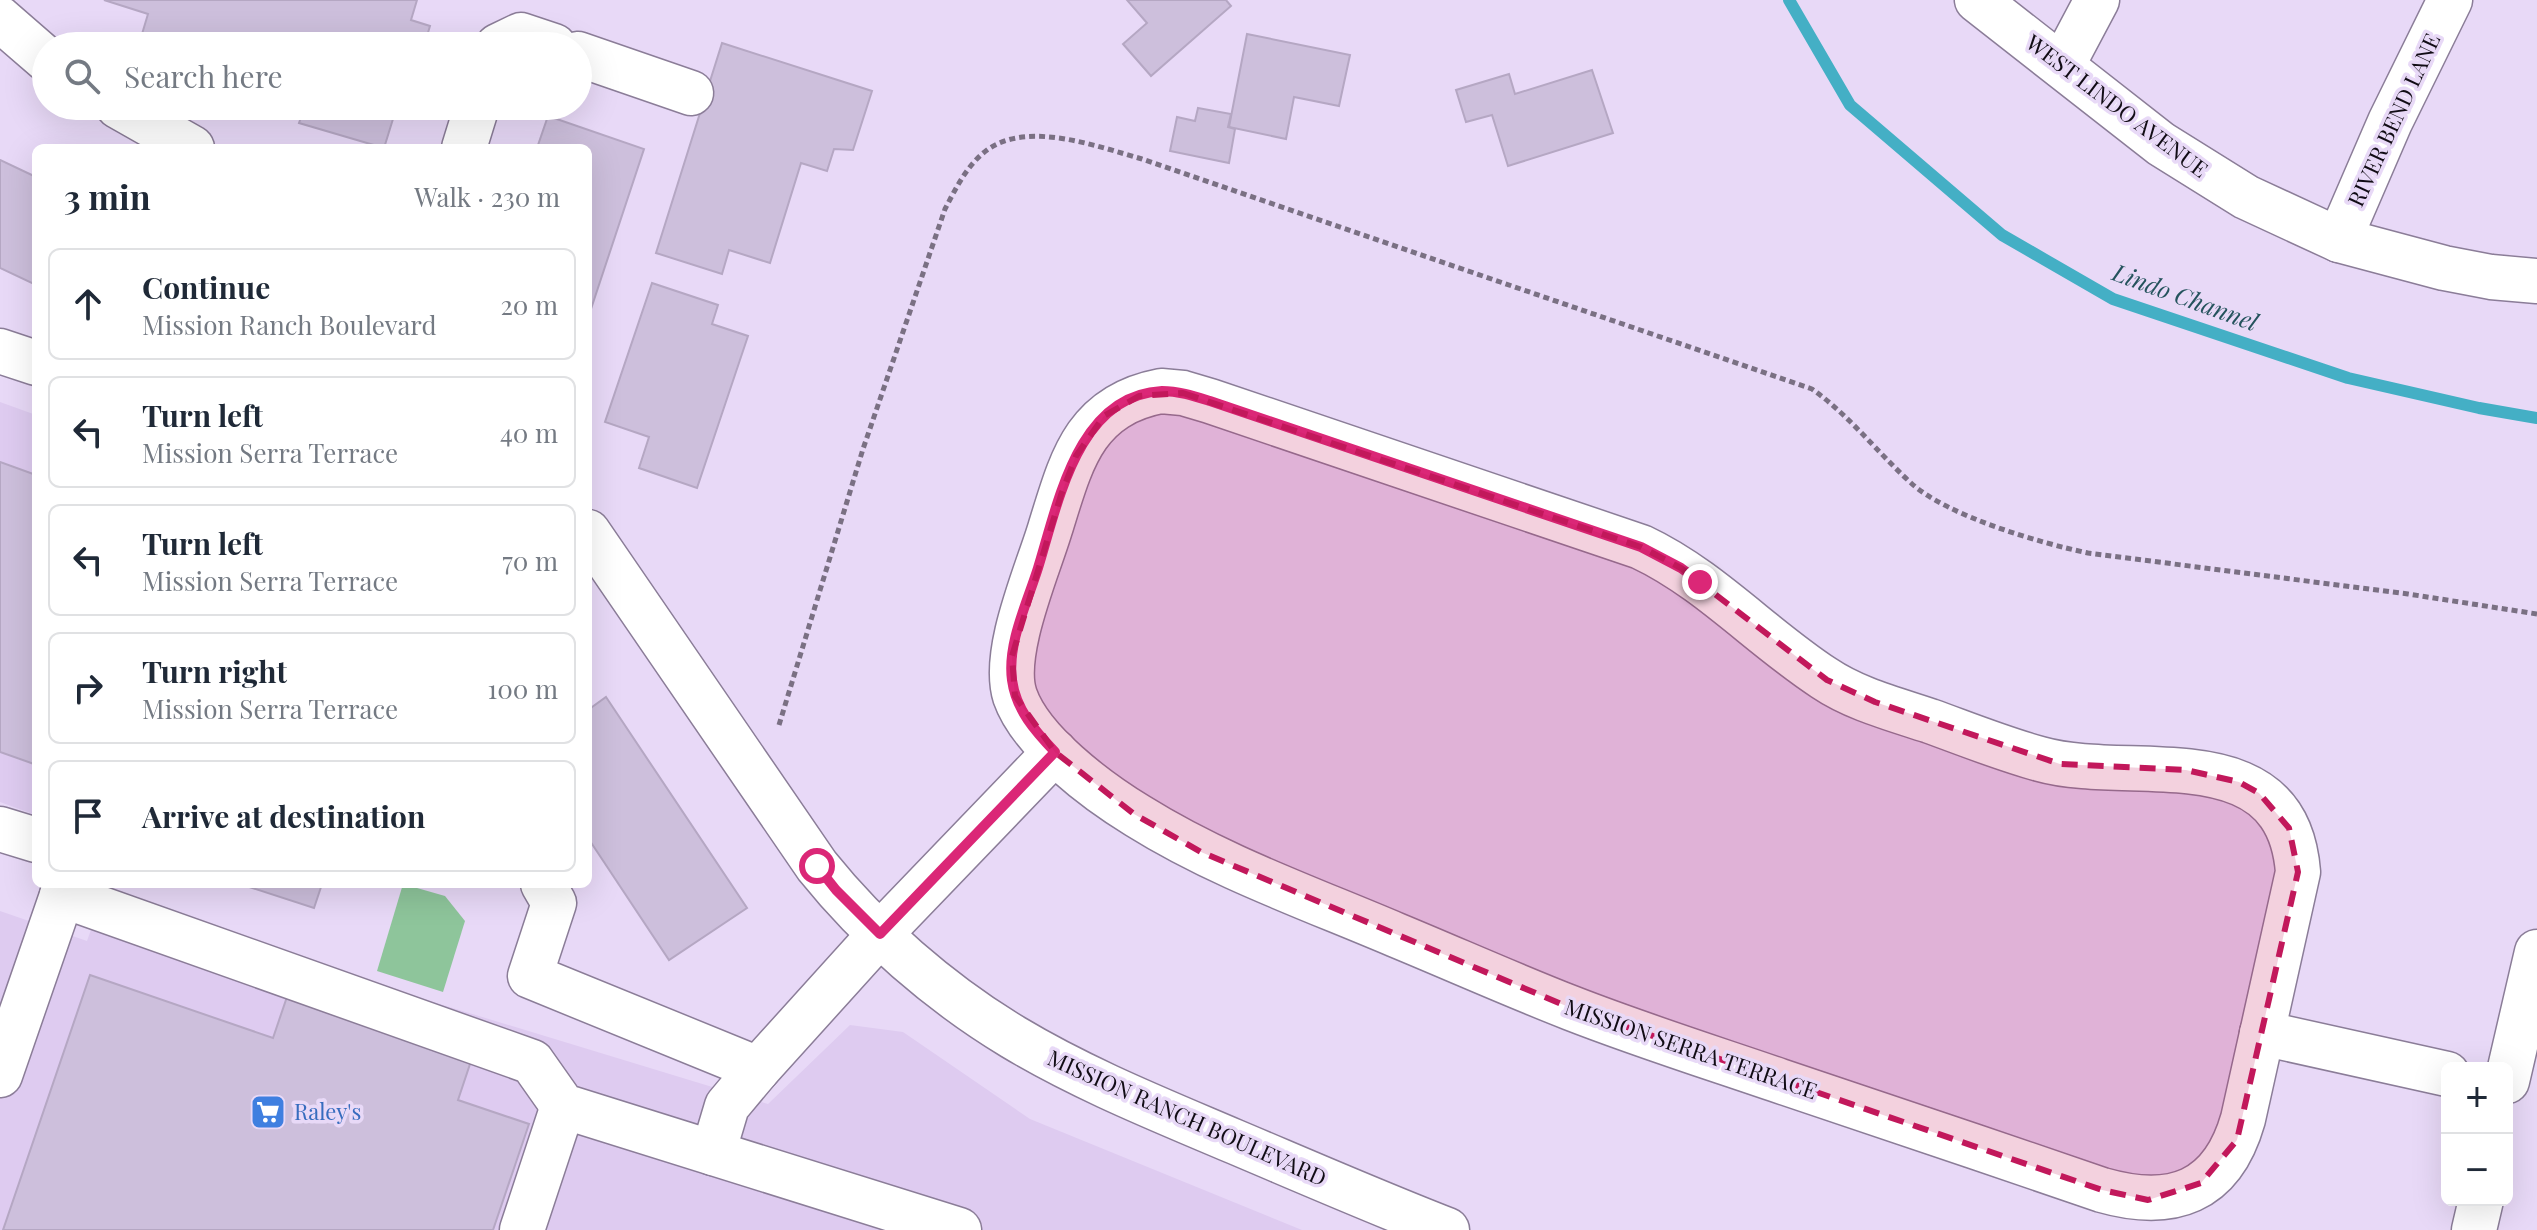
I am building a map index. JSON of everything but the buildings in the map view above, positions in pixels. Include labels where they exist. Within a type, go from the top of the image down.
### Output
[{"type":"street","name":"WEST LINDO AVENUE","points":[[1977,0],[2161,144],[2246,197],[2339,240],[2444,268],[2491,277],[2537,281]]},
{"type":"street","points":[[2062,66],[2097,0]]},
{"type":"street","name":"RIVER BEND LANE","points":[[2339,240],[2390,122],[2450,0]]},
{"type":"street","points":[[0,19],[32,47]]},
{"type":"street","points":[[592,59],[691,93]]},
{"type":"street","points":[[143,120],[185,144]]},
{"type":"street","points":[[465,144],[473,120]]},
{"type":"street","points":[[0,351],[32,362]]},
{"type":"street","name":"MISSION SERRA TERRACE","points":[[1161,391],[1183,393],[1641,547],[1681,568],[1827,680],[1875,702],[2060,764],[2186,770],[2239,782],[2259,793],[2276,809],[2289,828],[2296,848],[2298,872],[2237,1140],[2227,1159],[2214,1173],[2185,1192],[2148,1200],[2128,1197],[1571,1008],[1201,852],[1134,814],[1055,752],[1024,714],[1015,696],[1012,656],[1061,495],[1076,456],[1089,433],[1104,416],[1121,403],[1139,396],[1161,391]]},
{"type":"street","name":"MISSION RANCH BOULEVARD","points":[[592,538],[798,840],[836,890],[924,973],[977,1014],[1047,1056],[1157,1109],[1447,1230]]},
{"type":"street","points":[[713,1153],[727,1106],[758,1069],[880,934],[1055,752]]},
{"type":"street","points":[[0,829],[32,839]]},
{"type":"street","points":[[545,888],[554,903],[530,976],[758,1069]]},
{"type":"street","points":[[0,1075],[64,889],[532,1062],[563,1106],[959,1230]]},
{"type":"street","points":[[2512,1062],[2537,952]]},
{"type":"street","points":[[2262,1033],[2441,1073]]},
{"type":"street","points":[[2513,1086],[2537,1094]]},
{"type":"street","points":[[522,1230],[563,1106]]},
{"type":"street","points":[[2474,1230],[2480,1206]]},
{"type":"path","points":[[779,725],[863,449],[945,209],[961,179],[988,149],[1004,141],[1051,136],[1142,159],[1812,389],[1848,417],[1911,484],[1930,498],[2051,545],[2088,553],[2408,594],[2537,614]]},
{"type":"highlighted area","points":[[1183,393],[1641,547],[1681,568],[1827,680],[1875,702],[2060,764],[2186,770],[2239,782],[2259,793],[2289,828],[2298,872],[2237,1140],[2201,1183],[2148,1200],[2102,1190],[1571,1008],[1201,852],[1134,814],[1055,752],[1015,696],[1012,656],[1061,495],[1076,456],[1104,416],[1139,396]]},
{"type":"shaded area","points":[[0,402],[32,414],[32,814],[0,802]]},
{"type":"shaded area","points":[[101,901],[768,1104],[850,1025],[903,1032],[1030,1119],[1302,1230],[0,1230],[0,911],[87,941]]},
{"type":"green space","points":[[402,888],[417,888],[445,896],[465,921],[443,992],[377,971]]},
{"type":"waterway","name":"Lindo Channel","points":[[1789,0],[1850,105],[2002,235],[2113,299],[2348,378],[2537,418]]},
{"type":"place","name":"Raley's","points":[[268,1112]]},
{"type":"route","points":[[817,866],[880,934],[1055,752],[1024,714],[1015,696],[1011,677],[1012,656],[1061,495],[1076,456],[1089,433],[1104,416],[1121,403],[1139,396],[1161,391],[1183,393],[1210,401],[1641,547],[1700,582]]}]
